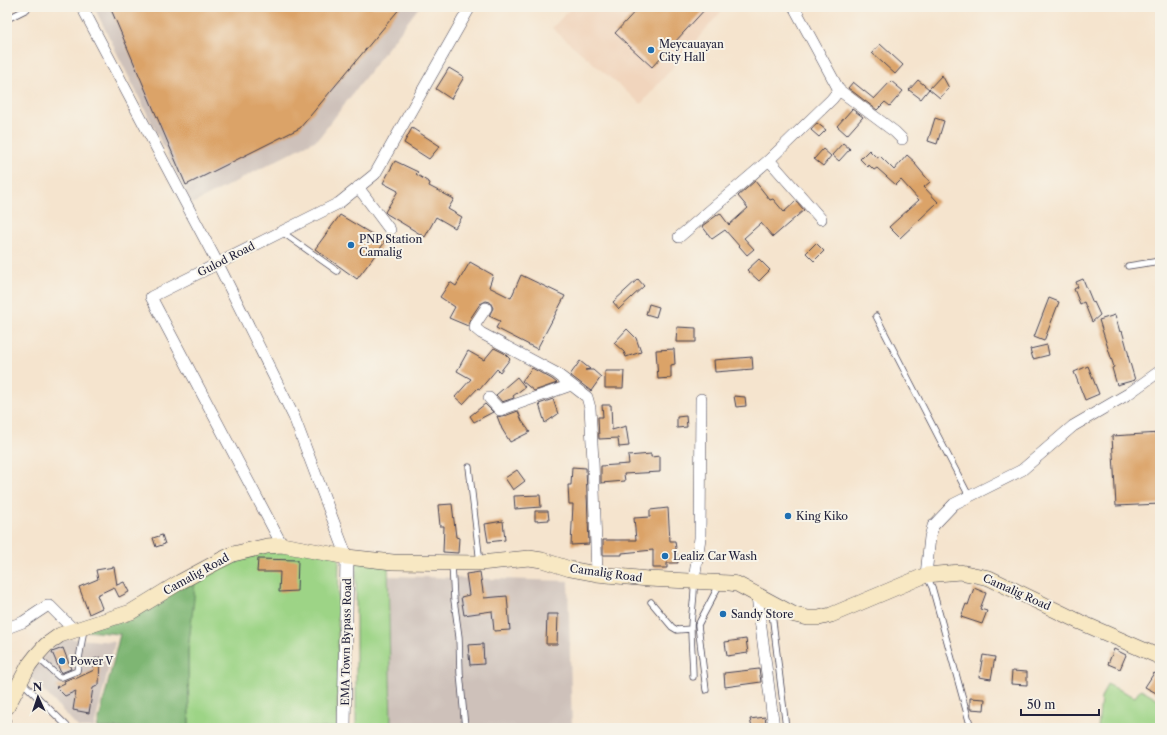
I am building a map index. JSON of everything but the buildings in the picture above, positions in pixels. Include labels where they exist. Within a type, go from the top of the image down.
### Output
[{"type":"main road","name":"Camalig Road","points":[[9,712],[21,681],[36,656],[46,645],[56,638],[79,628],[131,612],[180,582],[234,554],[267,546],[282,545],[347,557],[393,562],[452,564],[529,558],[542,560],[570,570],[597,574],[648,579],[724,582],[737,584],[794,615],[808,618],[819,618],[831,615],[926,575],[960,572],[989,578],[1080,622],[1160,656]]},
{"type":"street","points":[[82,7],[218,264],[294,417],[347,557]]},
{"type":"street","name":"Gulod Road","points":[[282,545],[151,297],[338,203],[375,174],[470,7]]},
{"type":"street","points":[[794,7],[839,90],[895,132],[902,139]]},
{"type":"street","points":[[679,238],[769,160],[832,99],[839,90]]},
{"type":"street","points":[[769,160],[821,219]]},
{"type":"street","points":[[358,187],[390,230]]},
{"type":"street","points":[[486,308],[476,323],[476,328],[481,333],[556,373],[587,397],[590,408],[593,461],[597,574]]},
{"type":"street","points":[[926,575],[930,537],[933,526],[954,504],[1022,470],[1073,426],[1128,394],[1160,371]]},
{"type":"street","points":[[488,398],[500,410],[571,385]]},
{"type":"street","points":[[694,581],[700,538],[701,399]]},
{"type":"street","name":"EMA Town Bypass Road","points":[[344,728],[347,557]]},
{"type":"street","points":[[757,596],[774,728]]},
{"type":"street","points":[[7,628],[23,622],[47,606],[50,606],[79,628]]},
{"type":"lane","points":[[7,19],[27,9],[28,7]]},
{"type":"lane","points":[[281,231],[337,271]]},
{"type":"lane","points":[[1128,266],[1160,261]]},
{"type":"lane","points":[[876,316],[969,496]]},
{"type":"lane","points":[[469,467],[480,563]]},
{"type":"lane","points":[[452,564],[454,600],[459,637],[464,728]]},
{"type":"lane","points":[[926,575],[932,587],[971,728]]},
{"type":"lane","points":[[693,677],[691,629],[695,590],[694,581]]},
{"type":"lane","points":[[706,690],[698,625],[716,589],[724,582]]},
{"type":"lane","points":[[650,602],[672,627],[677,630],[691,629]]},
{"type":"lane","points":[[771,603],[786,728]]},
{"type":"lane","points":[[36,656],[58,677],[62,678],[77,671],[79,628]]},
{"type":"lane","points":[[21,681],[69,728]]},
{"type":"path","points":[[7,727],[9,712]]},
{"type":"shaded area","points":[[94,7],[419,7],[318,139],[192,204]]},
{"type":"shaded area","points":[[572,7],[725,7],[641,104],[552,28]]},
{"type":"shaded area","points":[[389,576],[568,581],[572,728],[391,728]]},
{"type":"shaded area","points":[[63,638],[115,642],[94,728],[79,728],[27,673]]},
{"type":"green space","points":[[267,546],[339,555],[337,728],[189,728],[188,651],[195,574]]},
{"type":"green space","points":[[356,558],[388,562],[391,728],[356,728]]},
{"type":"green space","points":[[195,574],[194,599],[188,651],[189,728],[97,728],[120,634],[74,630],[131,612]]},
{"type":"green space","points":[[1107,684],[1135,697],[1141,689],[1160,700],[1160,728],[1098,728],[1101,698]]},
{"type":"place","name":"Meycauayan City Hall","points":[[651,50]]},
{"type":"place","name":"PNP Station Camalig","points":[[351,245]]},
{"type":"place","name":"King Kiko","points":[[788,516]]},
{"type":"place","name":"Lealiz Car Wash","points":[[665,556]]},
{"type":"place","name":"Sandy Store","points":[[723,614]]},
{"type":"place","name":"Power V","points":[[62,661]]}]
